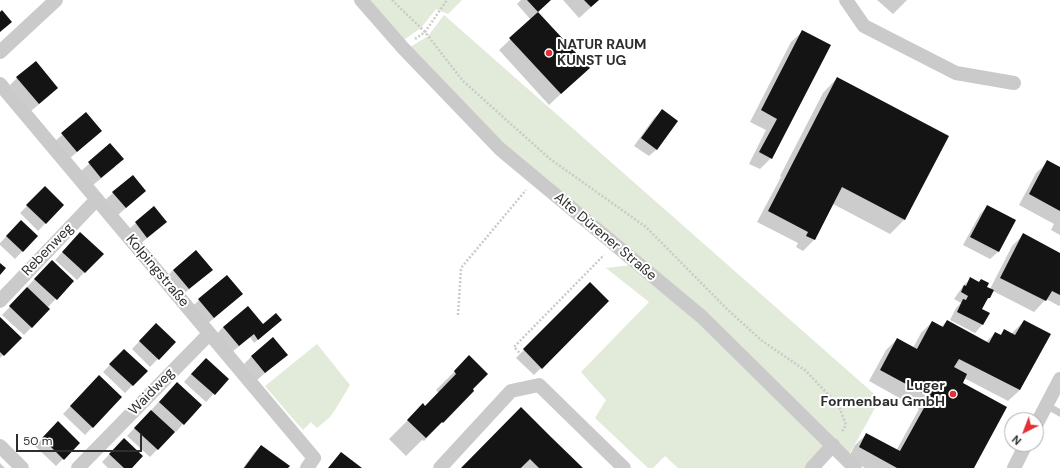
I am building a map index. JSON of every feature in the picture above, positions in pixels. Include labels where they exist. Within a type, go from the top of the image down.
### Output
[{"type":"street","points":[[0,52],[56,0]]},
{"type":"street","name":"Alte Dürener Straße","points":[[361,0],[403,48],[500,149],[702,317],[855,468]]},
{"type":"street","points":[[846,0],[864,26],[956,73],[1014,83]]},
{"type":"street","name":"Kolpingstraße","points":[[0,84],[209,334],[310,463]]},
{"type":"street","name":"Rebenweg","points":[[0,301],[97,199]]},
{"type":"street","name":"Waidweg","points":[[78,468],[209,334]]},
{"type":"street","points":[[1042,412],[1060,379]]},
{"type":"street","points":[[440,468],[511,391],[539,384],[624,468]]},
{"type":"street","points":[[0,446],[22,468]]},
{"type":"street","points":[[812,468],[833,446]]},
{"type":"street","points":[[1014,468],[1022,452]]},
{"type":"lane","points":[[1046,405],[1060,413]]},
{"type":"path","points":[[392,0],[425,32],[463,81],[544,153],[646,227],[728,310],[761,340],[806,371],[839,406],[846,425],[833,446]]},
{"type":"path","points":[[403,48],[425,32],[447,0]]},
{"type":"path","points":[[458,315],[460,268],[536,179]]},
{"type":"path","points":[[539,384],[532,366],[514,347],[614,244]]},
{"type":"green space","points":[[367,0],[462,0],[448,14],[436,9],[421,28],[402,41]]},
{"type":"green space","points":[[444,15],[880,399],[849,455],[501,144],[407,49],[428,36]]},
{"type":"green space","points":[[631,265],[697,321],[825,448],[806,468],[678,468],[665,456],[653,468],[648,468],[595,418],[606,400],[581,372],[649,302],[606,268]]},
{"type":"green space","points":[[317,344],[350,385],[330,417],[317,428],[311,422],[303,430],[265,386]]},
{"type":"building","points":[[527,0],[551,0],[538,12]]},
{"type":"building","points":[[584,0],[599,0],[591,7]]},
{"type":"building","points":[[2,10],[12,22],[0,32],[0,12]]},
{"type":"building","name":"NATUR RAUM KUNST UG","points":[[538,12],[590,68],[561,94],[509,38]]},
{"type":"building","points":[[802,30],[831,45],[772,159],[759,152],[777,119],[761,110]]},
{"type":"building","points":[[36,61],[58,88],[39,104],[16,77]]},
{"type":"building","points":[[837,77],[949,136],[905,220],[842,187],[815,240],[806,236],[808,232],[768,211]]},
{"type":"building","points":[[662,109],[678,121],[657,150],[641,138]]},
{"type":"building","points":[[86,112],[102,131],[77,152],[61,133]]},
{"type":"building","points":[[110,143],[124,159],[101,178],[88,162]]},
{"type":"building","points":[[1047,160],[1060,167],[1060,211],[1029,194]]},
{"type":"building","points":[[133,175],[146,191],[126,208],[112,192]]},
{"type":"building","points":[[45,186],[64,205],[46,224],[26,205]]},
{"type":"building","points":[[987,205],[1016,220],[999,252],[970,237]]},
{"type":"building","points":[[154,206],[167,222],[147,238],[135,222]]},
{"type":"building","points":[[21,220],[38,236],[23,252],[6,236]]},
{"type":"building","points":[[80,232],[104,254],[85,273],[62,252]]},
{"type":"building","points":[[1023,233],[1060,253],[1060,295],[1052,291],[1046,301],[1000,278]]},
{"type":"building","points":[[196,250],[213,270],[189,289],[173,270]]},
{"type":"building","points":[[52,260],[74,281],[57,300],[34,279]]},
{"type":"building","points":[[0,263],[6,268],[0,275]]},
{"type":"building","points":[[227,275],[243,294],[214,318],[198,299]]},
{"type":"building","points":[[970,277],[979,282],[981,279],[989,283],[987,287],[994,290],[982,309],[990,313],[983,325],[957,312],[963,299],[966,300],[968,296],[961,292],[964,285],[966,286]]},
{"type":"building","points":[[590,282],[609,301],[542,369],[523,349]]},
{"type":"building","points":[[27,287],[50,309],[32,328],[9,306]]},
{"type":"building","points":[[248,306],[263,324],[276,313],[282,320],[258,340],[254,334],[239,346],[223,327]]},
{"type":"building","points":[[0,317],[22,338],[4,356],[0,352]]},
{"type":"building","name":"Luger Formenbau GmbH","points":[[947,320],[989,343],[995,332],[1001,335],[1004,329],[1015,335],[1024,320],[1051,334],[1020,390],[959,359],[954,367],[967,374],[963,383],[1007,407],[974,468],[897,468],[859,447],[866,433],[900,451],[930,397],[880,370],[897,338],[917,349],[932,321],[943,327]]},
{"type":"building","points":[[156,323],[176,342],[159,360],[139,341]]},
{"type":"building","points":[[273,337],[288,355],[265,373],[251,356]]},
{"type":"building","points":[[124,349],[148,371],[133,386],[109,364]]},
{"type":"building","points":[[469,355],[488,374],[443,423],[442,422],[426,438],[407,420],[423,403],[425,406],[456,374],[454,371]]},
{"type":"building","points":[[206,358],[229,379],[215,395],[191,374]]},
{"type":"building","points":[[99,375],[122,397],[93,428],[70,406]]},
{"type":"building","points":[[177,382],[202,405],[184,425],[159,402]]},
{"type":"building","points":[[521,407],[583,468],[539,468],[530,459],[521,468],[461,468]]},
{"type":"building","points":[[151,410],[175,432],[158,450],[134,428]]},
{"type":"building","points":[[58,421],[80,443],[64,460],[42,438]]},
{"type":"building","points":[[124,438],[143,456],[132,468],[124,468],[109,454]]},
{"type":"building","points":[[261,445],[290,466],[288,468],[244,468]]},
{"type":"building","points":[[341,452],[362,468],[328,468]]},
{"type":"place","name":"NATUR RAUM KUNST UG","points":[[549,53]]},
{"type":"place","name":"Luger Formenbau GmbH","points":[[953,394]]}]
